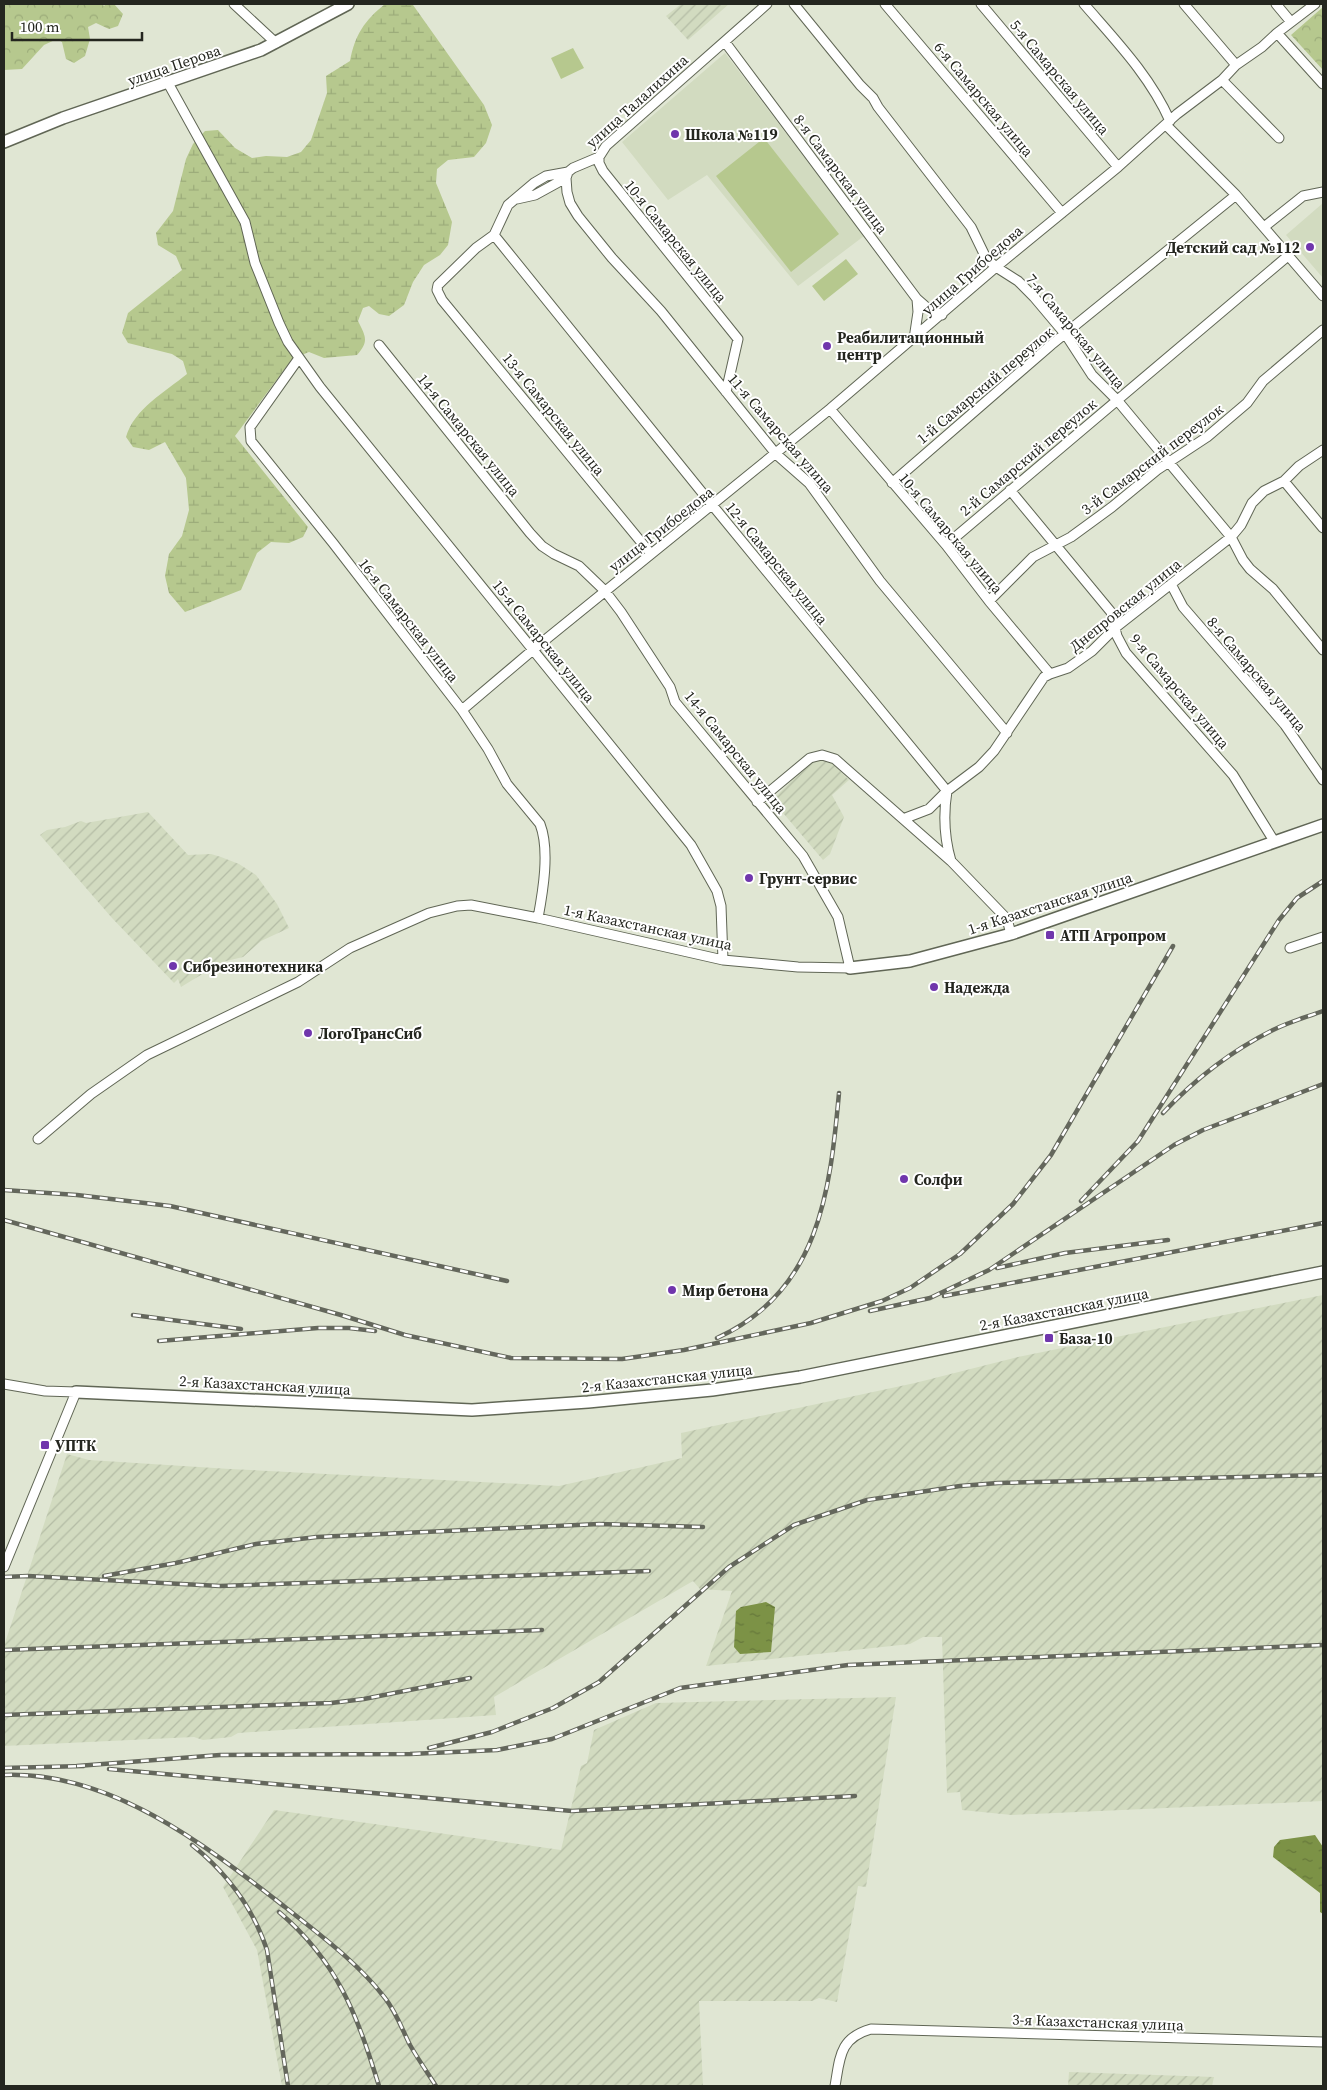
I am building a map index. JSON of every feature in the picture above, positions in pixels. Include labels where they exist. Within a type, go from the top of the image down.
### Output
[{"type":"street","points":[[234,4],[276,43]]},
{"type":"street","name":"улица Перова","points":[[4,142],[63,118],[168,83],[276,43],[348,4]]},
{"type":"street","name":"улица Талалихина","points":[[437,290],[441,280],[476,248],[494,235],[504,212],[514,200],[534,183],[546,176],[567,175],[573,168],[599,156],[606,146],[767,4]]},
{"type":"street","name":"7-я Самарская улица","points":[[794,4],[860,85],[873,98],[971,227],[986,258],[1018,281],[1066,335],[1092,375],[1117,400],[1231,537],[1242,560],[1273,589],[1323,650]]},
{"type":"street","name":"6-я Самарская улица","points":[[885,4],[1062,213]]},
{"type":"street","name":"5-я Самарская улица","points":[[982,4],[1118,167]]},
{"type":"street","points":[[1084,4],[1137,66],[1160,98],[1168,123],[1236,195],[1323,296]]},
{"type":"street","points":[[1184,4],[1236,65]]},
{"type":"street","points":[[1276,4],[1291,22]]},
{"type":"street","name":"улица Грибоедова","points":[[462,710],[605,591],[776,454],[914,339],[996,267],[1222,80],[1236,65],[1262,48],[1277,33],[1314,4]]},
{"type":"street","points":[[1277,33],[1323,84]]},
{"type":"street","name":"8-я Самарская улица","points":[[725,42],[918,298],[926,306],[942,315]]},
{"type":"street","points":[[1222,80],[1279,138]]},
{"type":"street","name":"15-я Самарская улица","points":[[168,83],[245,222],[255,262],[278,323],[299,358],[320,387],[691,845],[717,891],[721,906],[723,960]]},
{"type":"street","name":"10-я Самарская улица","points":[[599,156],[599,163],[603,171],[738,339],[726,392]]},
{"type":"street","name":"11-я Самарская улица","points":[[567,175],[567,192],[570,203],[578,216],[612,258],[661,311],[776,454],[810,483],[880,581],[1006,732]]},
{"type":"street","points":[[1264,227],[1303,196],[1323,192]]},
{"type":"street","name":"1-й Самарский переулок","points":[[892,483],[1051,345],[1066,335],[1236,195]]},
{"type":"street","name":"12-я Самарская улица","points":[[494,235],[712,506],[947,791]]},
{"type":"street","name":"2-й Самарский переулок","points":[[946,545],[1289,255]]},
{"type":"street","name":"13-я Самарская улица","points":[[437,290],[442,300],[651,554]]},
{"type":"street","points":[[914,339],[918,319],[918,298]]},
{"type":"street","name":"3-й Самарский переулок","points":[[989,601],[1033,557],[1055,544],[1072,537],[1222,425],[1247,403],[1263,381],[1323,330]]},
{"type":"street","name":"14-я Самарская улица","points":[[379,345],[530,533],[542,546],[579,566],[605,591],[622,612],[670,686],[675,702],[803,856],[838,917],[850,968]]},
{"type":"street","name":"16-я Самарская улица","points":[[299,358],[250,427],[251,441],[333,543],[462,710],[488,749],[507,784],[540,824],[543,832],[543,892],[538,918]]},
{"type":"street","name":"10-я Самарская улица","points":[[830,409],[946,545],[989,601],[1050,674]]},
{"type":"street","name":"Днепровская улица","points":[[903,819],[929,809],[947,791],[979,767],[994,751],[1038,684],[1050,674],[1075,664],[1092,651],[1115,628],[1231,537],[1241,525],[1252,503],[1264,491],[1284,482],[1299,466],[1323,450]]},
{"type":"street","points":[[1284,482],[1323,528]]},
{"type":"street","name":"9-я Самарская улица","points":[[1010,490],[1110,612],[1117,636],[1126,653],[1233,775],[1274,841]]},
{"type":"street","name":"8-я Самарская улица","points":[[1171,584],[1183,607],[1285,725],[1323,780]]},
{"type":"street","points":[[757,802],[810,758],[822,755],[834,759],[950,861],[1007,919],[1011,934]]},
{"type":"street","points":[[947,791],[943,813],[945,839],[950,861]]},
{"type":"street","name":"1-я Казахстанская улица","points":[[38,1139],[90,1094],[147,1055],[298,982],[350,948],[429,914],[457,906],[471,906],[538,918],[723,960],[798,968],[850,968],[910,961],[1011,934],[1323,824]]},
{"type":"street","points":[[1290,948],[1323,937]]},
{"type":"street","name":"2-я Казахстанская улица","points":[[4,1384],[44,1392],[472,1410],[588,1402],[712,1390],[800,1377],[1323,1272]]},
{"type":"street","points":[[4,1567],[76,1392]]},
{"type":"street","name":"3-я Казахстанская улица","points":[[835,2086],[844,2046],[857,2033],[871,2029],[1323,2042]]},
{"type":"shaded area","points":[[681,4],[729,4],[688,40],[666,16]]},
{"type":"shaded area","points":[[725,53],[864,236],[798,286],[707,175],[668,200],[622,142]]},
{"type":"shaded area","name":"Детский сад №112","points":[[1323,203],[1323,278],[1286,235]]},
{"type":"shaded area","points":[[821,759],[831,762],[849,780],[832,795],[844,817],[830,854],[823,860],[772,800],[812,761]]},
{"type":"shaded area","points":[[148,812],[188,855],[211,854],[239,864],[256,875],[277,904],[289,928],[261,941],[243,957],[222,962],[181,987],[178,979],[174,983],[112,918],[40,835],[47,830],[65,827],[81,821],[86,823]]},
{"type":"shaded area","points":[[1323,1295],[1323,1801],[1012,1815],[962,1810],[960,1792],[947,1793],[942,1637],[923,1637],[910,1644],[706,1666],[732,1591],[700,1589],[693,1581],[494,1697],[496,1715],[238,1733],[231,1737],[203,1740],[194,1737],[4,1746],[4,1646],[67,1454],[89,1460],[559,1486],[682,1458],[681,1433],[915,1383],[1018,1357]]},
{"type":"shaded area","points":[[896,1697],[866,1887],[858,1886],[837,2002],[819,1998],[812,2001],[699,2001],[703,2086],[282,2086],[257,1950],[223,1887],[274,1810],[561,1850],[581,1766],[587,1763],[594,1730],[656,1703]]},
{"type":"shaded area","points":[[1069,2072],[1214,2077],[1212,2086],[1068,2086]]},
{"type":"green space","points":[[4,4],[102,4],[104,6],[106,4],[114,4],[123,14],[118,26],[109,29],[96,23],[88,27],[90,39],[85,56],[74,63],[66,59],[62,42],[57,39],[44,45],[22,69],[4,70]]},
{"type":"green space","points":[[385,4],[413,5],[484,105],[492,125],[486,143],[474,157],[448,160],[437,169],[436,183],[452,222],[448,245],[440,255],[424,265],[413,282],[404,305],[389,316],[379,314],[369,306],[363,308],[358,321],[365,342],[357,355],[324,358],[309,352],[292,359],[235,436],[308,527],[303,537],[289,543],[271,542],[257,553],[241,590],[185,612],[169,593],[165,576],[169,554],[182,536],[189,510],[186,478],[165,442],[149,450],[133,447],[126,437],[130,427],[143,410],[160,394],[187,374],[183,361],[172,354],[128,343],[122,333],[128,313],[182,270],[176,256],[158,245],[156,233],[173,211],[186,159],[193,144],[205,131],[218,130],[235,148],[252,158],[266,156],[287,157],[301,152],[311,140],[327,93],[326,76],[350,61],[362,29],[371,16]]},
{"type":"green space","points":[[1323,7],[1323,70],[1291,35]]},
{"type":"green space","points":[[573,48],[584,68],[561,79],[551,58]]},
{"type":"green space","points":[[764,138],[839,234],[791,272],[716,176]]},
{"type":"green space","points":[[846,259],[858,274],[824,301],[812,286]]},
{"type":"water","points":[[766,1602],[775,1607],[771,1652],[740,1654],[734,1647],[736,1611],[741,1607]]},
{"type":"water","points":[[1315,1835],[1323,1847],[1323,1914],[1320,1912],[1320,1893],[1273,1857],[1274,1847],[1280,1840]]},
{"type":"railway","points":[[1081,1201],[1138,1141],[1279,920],[1297,898],[1323,881]]},
{"type":"railway","points":[[4,1220],[341,1315],[405,1335],[511,1358],[622,1359],[684,1350],[811,1323],[882,1301],[910,1288],[960,1254],[1013,1204],[1051,1155],[1173,946]]},
{"type":"railway","points":[[1163,1113],[1201,1077],[1243,1047],[1279,1027],[1323,1011]]},
{"type":"railway","points":[[870,1311],[930,1298],[989,1270],[1174,1145],[1203,1130],[1323,1084]]},
{"type":"railway","points":[[717,1338],[751,1318],[778,1294],[798,1266],[813,1235],[823,1202],[830,1167],[839,1093]]},
{"type":"railway","points":[[4,1190],[77,1195],[170,1206],[507,1281]]},
{"type":"railway","points":[[944,1296],[1323,1223]]},
{"type":"railway","points":[[997,1268],[1065,1253],[1168,1240]]},
{"type":"railway","points":[[133,1315],[241,1329]]},
{"type":"railway","points":[[159,1341],[318,1328],[349,1328],[375,1331]]},
{"type":"railway","points":[[429,1748],[492,1732],[553,1708],[599,1682],[729,1567],[794,1525],[867,1500],[960,1486],[998,1483],[1323,1475]]},
{"type":"railway","points":[[104,1576],[176,1563],[256,1544],[317,1537],[599,1524],[703,1527]]},
{"type":"railway","points":[[4,1577],[28,1576],[220,1586],[649,1571]]},
{"type":"railway","points":[[4,1650],[542,1630]]},
{"type":"railway","points":[[77,1766],[220,1755],[410,1754],[497,1750],[552,1739],[680,1688],[848,1665],[1323,1645]]},
{"type":"railway","points":[[4,1715],[331,1703],[364,1699],[470,1678]]},
{"type":"railway","points":[[4,1768],[84,1766]]},
{"type":"railway","points":[[109,1769],[572,1811],[855,1796]]},
{"type":"railway","points":[[4,1775],[44,1777],[82,1785],[119,1799],[155,1816],[189,1837],[254,1883],[338,1950],[374,1985],[389,2003],[410,2045],[436,2086]]},
{"type":"railway","points":[[192,1845],[217,1867],[237,1892],[254,1920],[267,1950],[288,2086]]},
{"type":"railway","points":[[279,1912],[299,1931],[331,1970],[353,2013],[379,2086]]},
{"type":"place","name":"Школа №119","points":[[675,134]]},
{"type":"place","name":"Детский сад №112","points":[[1310,247]]},
{"type":"place","name":"Реабилитационный центр","points":[[827,346]]},
{"type":"place","name":"Грунт-сервис","points":[[749,878]]},
{"type":"place","name":"АТП Агропром","points":[[1050,935]]},
{"type":"place","name":"Сибрезинотехника","points":[[173,966]]},
{"type":"place","name":"Надежда","points":[[934,987]]},
{"type":"place","name":"ЛогоТрансСиб","points":[[308,1033]]},
{"type":"place","name":"Солфи","points":[[904,1179]]},
{"type":"place","name":"Мир бетона","points":[[672,1290]]},
{"type":"place","name":"База-10","points":[[1049,1338]]},
{"type":"place","name":"УПТК","points":[[45,1445]]}]
